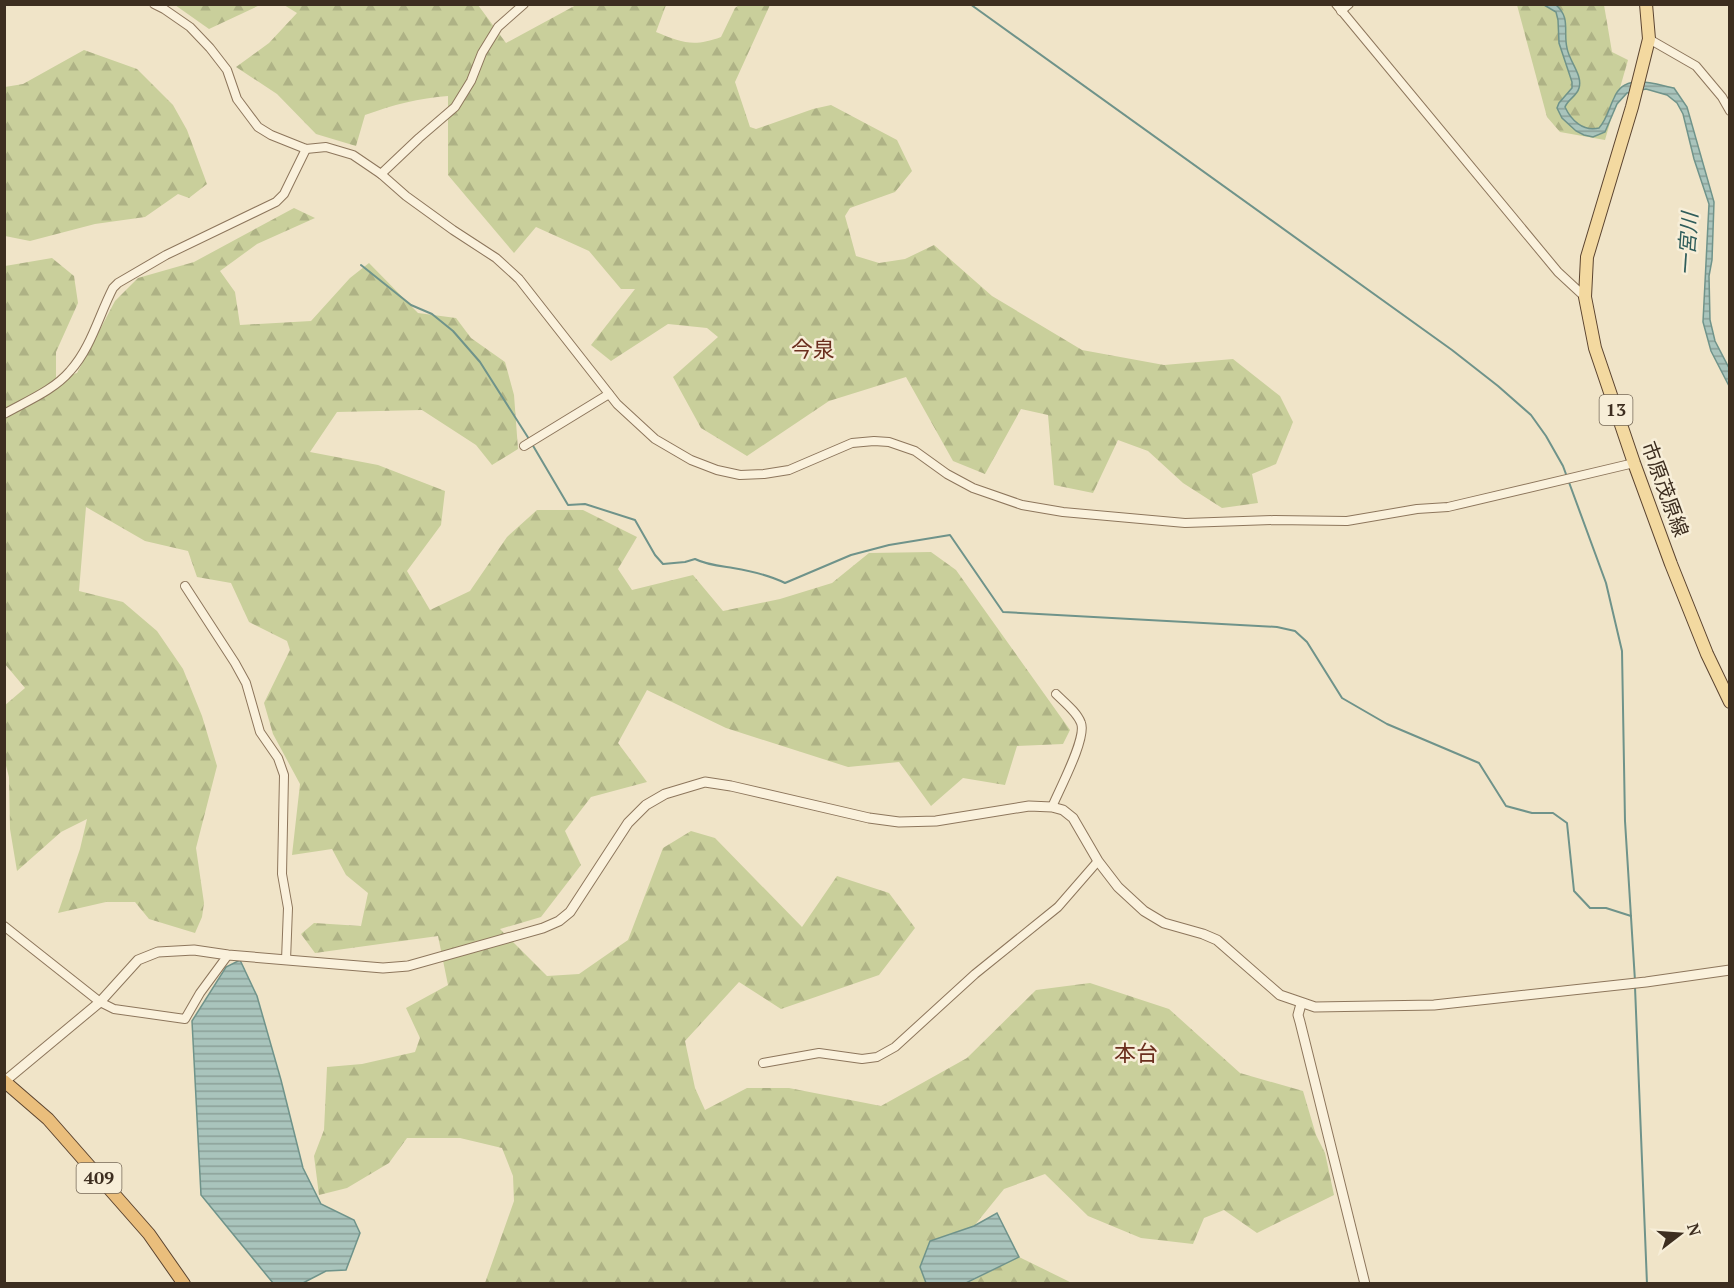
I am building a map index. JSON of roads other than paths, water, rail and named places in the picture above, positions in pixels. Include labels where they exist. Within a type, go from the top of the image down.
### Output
[{"type":"highway","name":"409","points":[[5,1081],[48,1119],[149,1234],[184,1284]]},
{"type":"main road","name":"市原茂原線","points":[[1646,4],[1648,41],[1632,107],[1587,257],[1585,297],[1595,348],[1634,463],[1707,654],[1730,702]]},
{"type":"street","points":[[154,4],[190,27],[210,48],[227,70],[237,99],[258,127],[271,135],[306,149],[326,147],[353,155],[453,230],[496,258],[519,279],[609,394],[631,417],[656,439],[691,460],[717,470],[740,475],[789,470],[852,443],[889,442],[915,451],[947,474],[973,488],[1022,505],[1063,512],[1185,523],[1274,519],[1347,521],[1417,509],[1448,507],[1634,463]]},
{"type":"street","points":[[381,174],[418,138],[455,107],[498,27],[524,4]]},
{"type":"street","points":[[1349,4],[1339,8],[1558,272],[1585,297]]},
{"type":"street","points":[[1648,41],[1696,66],[1722,97],[1730,111]]},
{"type":"street","points":[[4,414],[42,393],[63,379],[71,370],[80,358],[104,304],[118,283],[166,255],[276,202],[284,194],[306,149]]},
{"type":"street","points":[[524,446],[609,394]]},
{"type":"street","points":[[185,586],[246,683],[260,732],[281,764],[284,775],[282,874],[288,908],[286,960]]},
{"type":"street","points":[[1052,807],[1082,738],[1082,724],[1076,714],[1056,694]]},
{"type":"street","points":[[5,1081],[100,1002],[138,960],[158,952],[194,950],[383,968],[408,966],[543,928],[559,921],[570,912],[628,823],[646,805],[664,794],[705,782],[869,818],[900,822],[936,821],[1029,806],[1063,810],[1073,818],[1098,861],[1118,887],[1144,911],[1164,923],[1217,940],[1280,995],[1301,1004],[1316,1007],[1413,1006],[1646,982],[1730,970]]},
{"type":"street","points":[[763,1063],[819,1053],[862,1059],[877,1057],[895,1047],[975,974],[1058,907],[1098,861]]},
{"type":"street","points":[[4,926],[100,1002],[114,1009],[185,1019],[200,993],[228,955]]},
{"type":"street","points":[[1301,1004],[1298,1015],[1365,1284]]},
{"type":"water","name":"一宮川","points":[[1544,5],[1556,5],[1565,20],[1567,48],[1580,83],[1578,91],[1565,107],[1578,124],[1593,129],[1599,128],[1619,90],[1632,82],[1674,88],[1687,107],[1714,202],[1712,260],[1709,276],[1710,320],[1715,341],[1729,368],[1729,386],[1711,351],[1703,322],[1709,204],[1694,159],[1683,114],[1677,103],[1667,95],[1646,89],[1627,93],[1617,104],[1605,132],[1593,137],[1576,131],[1562,118],[1557,108],[1572,88],[1572,82],[1559,43],[1556,12]]},
{"type":"water","points":[[240,960],[257,996],[303,1168],[321,1204],[354,1220],[360,1233],[346,1270],[326,1271],[303,1283],[273,1283],[201,1195],[192,1021],[226,967]]},
{"type":"water","points":[[997,1213],[1019,1257],[966,1283],[926,1283],[920,1267],[930,1241],[974,1226]]},
{"type":"waterway","points":[[970,4],[1452,350],[1531,415],[1546,436],[1563,466],[1606,583],[1622,651],[1625,821],[1635,981]]},
{"type":"waterway","points":[[361,265],[411,305],[432,314],[453,331],[480,362],[529,439]]},
{"type":"waterway","points":[[532,444],[568,505],[585,504],[635,520],[655,555],[663,564],[695,559],[760,574],[785,583],[851,555],[889,545],[950,535],[1003,612],[1277,627],[1295,631],[1307,642],[1342,698],[1387,724],[1479,763],[1506,806],[1532,813],[1553,813],[1567,823],[1574,891],[1590,908],[1606,908],[1631,916]]},
{"type":"waterway","points":[[1635,987],[1647,1284]]},
{"type":"district","name":"今泉","points":[[813,349]]},
{"type":"district","name":"本台","points":[[1136,1053]]}]
